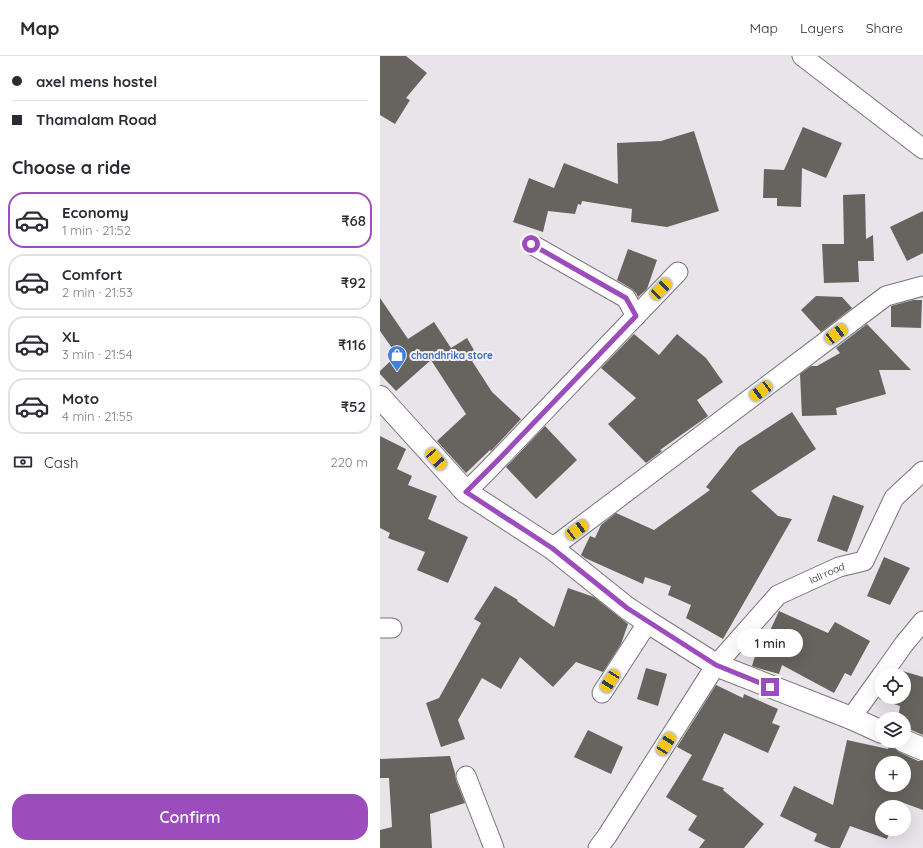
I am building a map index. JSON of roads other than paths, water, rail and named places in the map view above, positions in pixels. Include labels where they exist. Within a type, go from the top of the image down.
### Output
[{"type":"street","points":[[802,56],[923,149]]},
{"type":"street","points":[[531,244],[626,298],[636,316]]},
{"type":"street","points":[[466,492],[678,272]]},
{"type":"street","points":[[552,548],[886,296],[923,286]]},
{"type":"street","points":[[382,404],[466,492],[552,548],[627,608],[648,622],[716,665],[875,729]]},
{"type":"street","name":"lali road","points":[[716,665],[778,595],[839,567],[864,561],[894,498],[923,471]]},
{"type":"street","points":[[887,668],[923,621]]},
{"type":"street","points":[[602,693],[648,622]]},
{"type":"street","points":[[598,848],[716,665]]},
{"type":"street","points":[[851,718],[875,685]]},
{"type":"street","points":[[911,744],[923,749]]},
{"type":"street","points":[[466,776],[494,848]]},
{"type":"place","name":"chandhrika store","points":[[397,372]]}]
